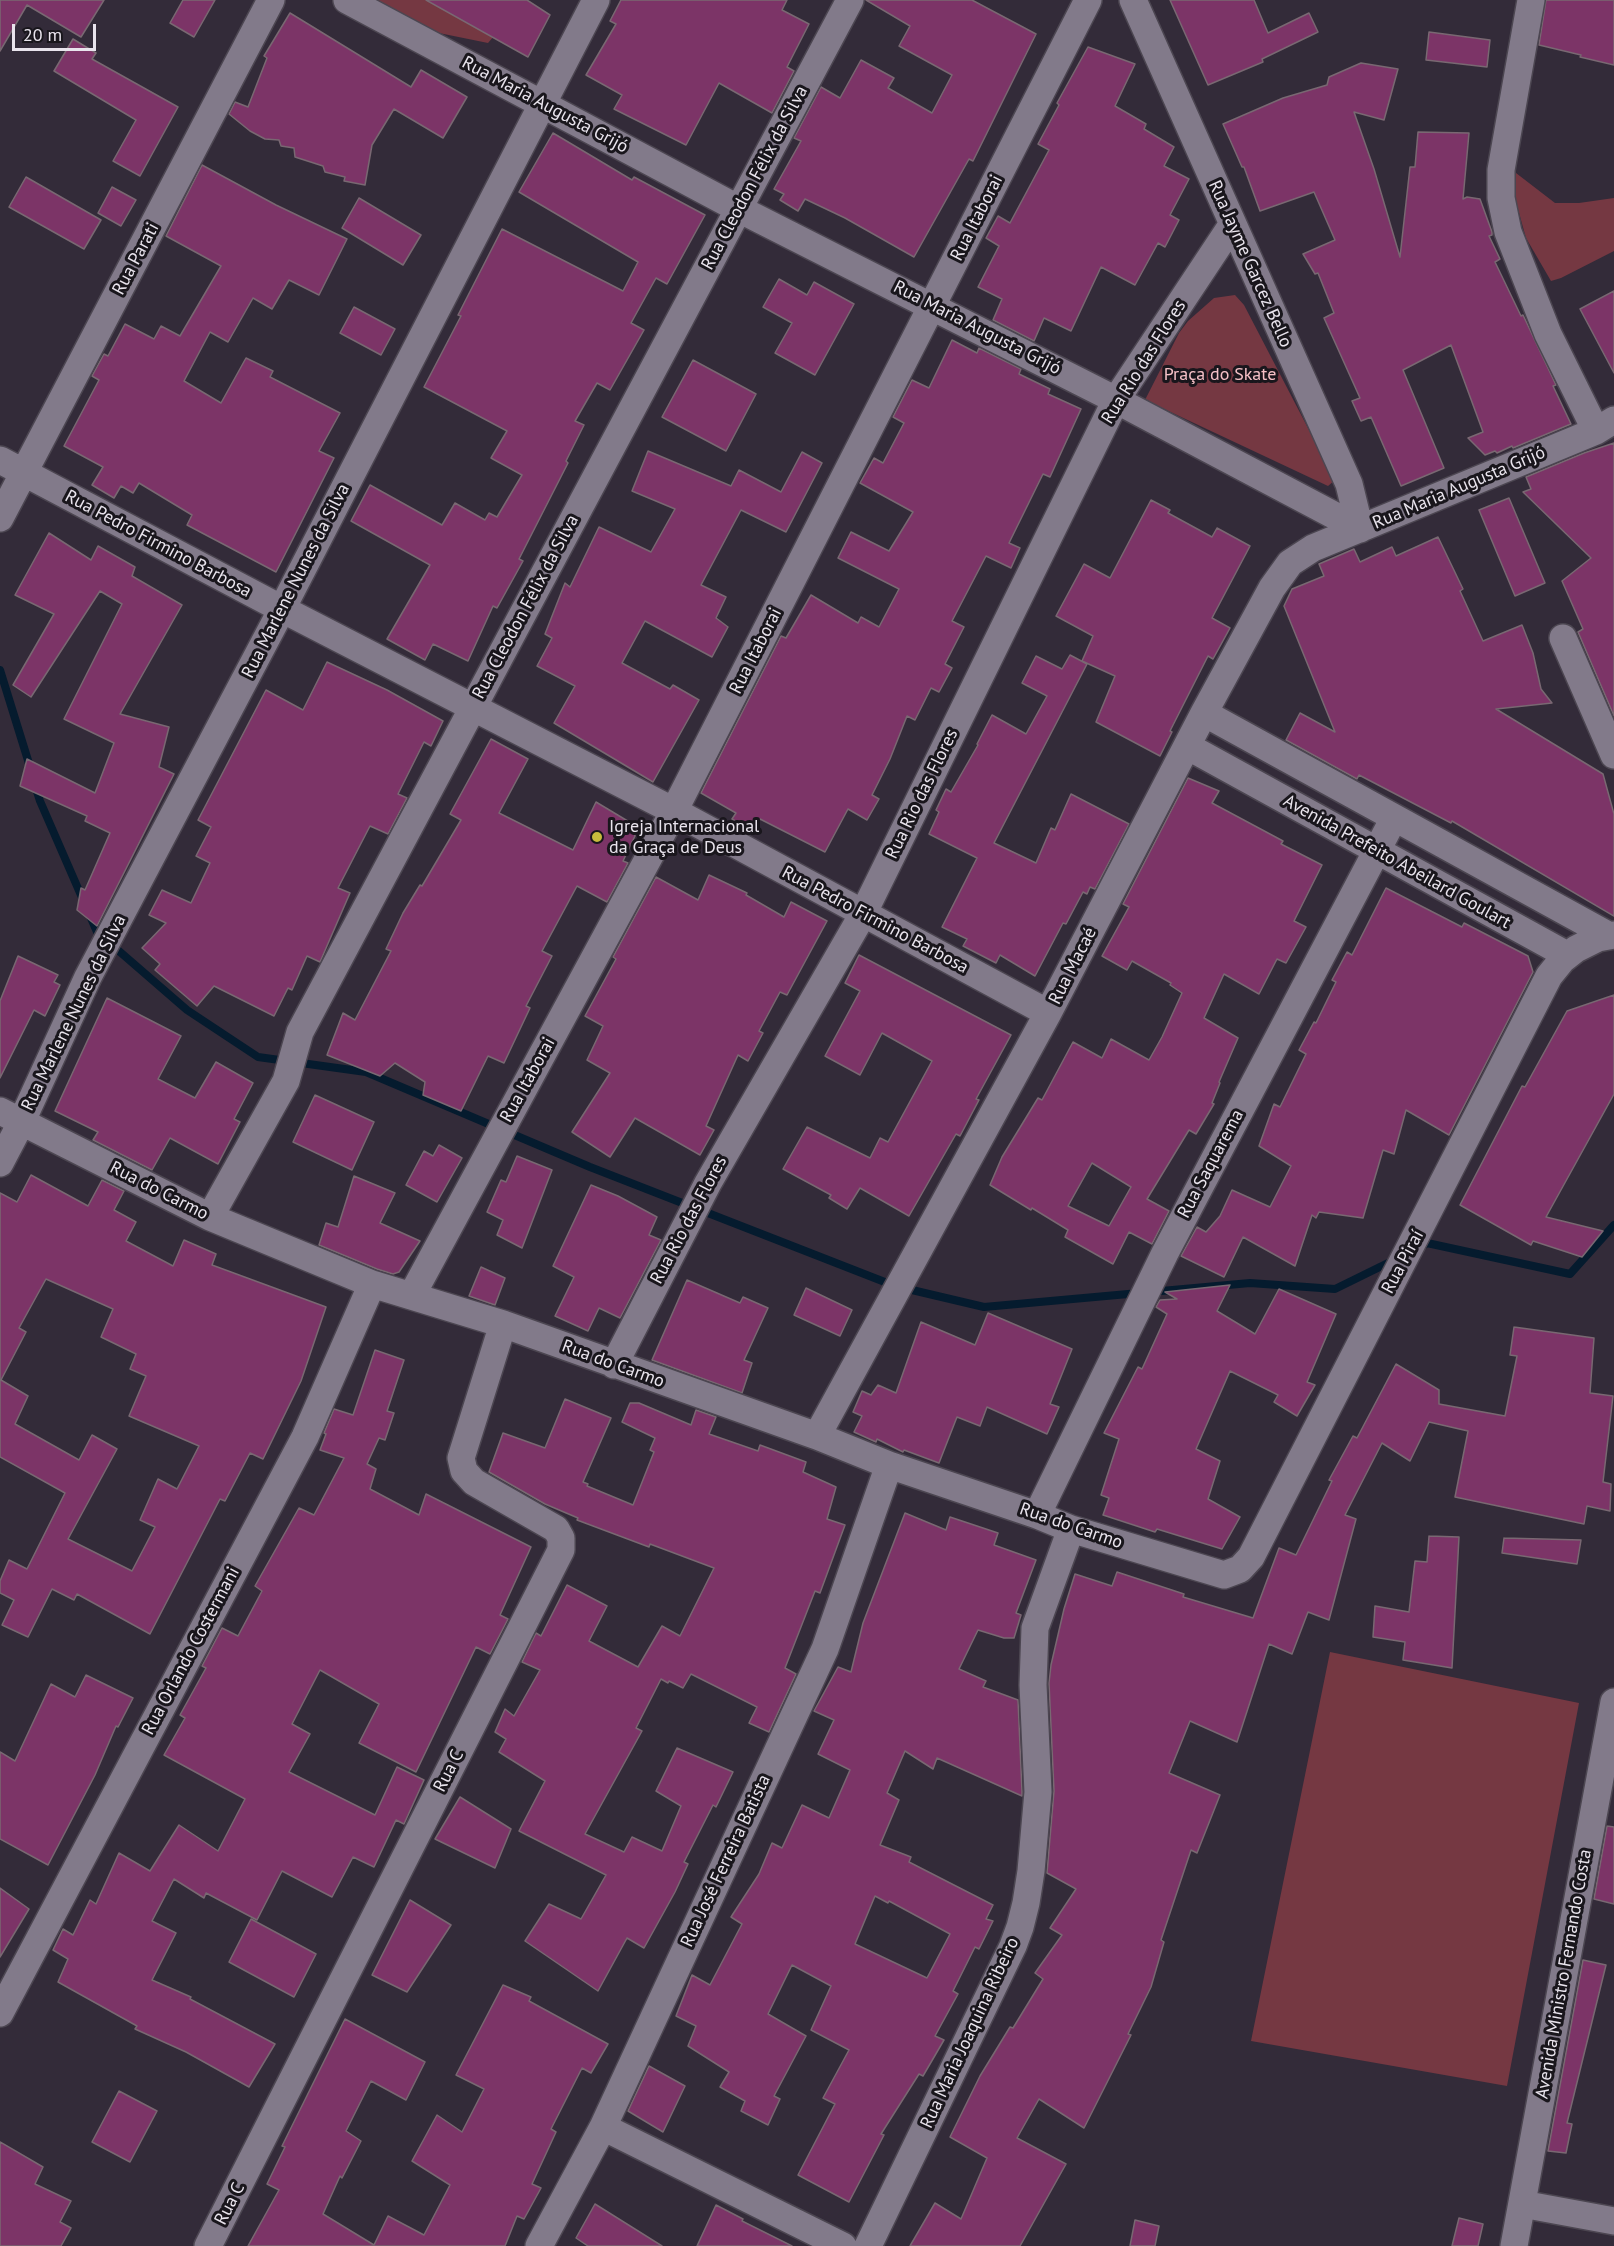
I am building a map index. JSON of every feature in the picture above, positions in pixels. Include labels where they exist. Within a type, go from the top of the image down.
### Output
[{"type":"street","name":"Rua Parati","points":[[0,518],[271,0]]},
{"type":"street","name":"Rua Maria Augusta Grijó","points":[[347,0],[739,209],[1116,400],[1360,529],[1605,425]]},
{"type":"street","name":"Rua Marlene Nunes da Silva","points":[[0,1163],[10,1117],[88,977],[282,609],[596,0]]},
{"type":"street","name":"Rua Cleodon Félix da Silva","points":[[210,1217],[286,1081],[300,1032],[850,0]]},
{"type":"street","name":"Rua Itaborai","points":[[412,1295],[674,811],[1088,0]]},
{"type":"street","name":"Rua Jayme Garcez Bello","points":[[1133,0],[1349,484],[1360,529]]},
{"type":"street","points":[[1531,0],[1501,170],[1501,198],[1508,232],[1548,334],[1605,425]]},
{"type":"street","name":"Rua Rio das Flores","points":[[614,1365],[677,1239],[863,914],[1116,400],[1232,225]]},
{"type":"street","name":"Rua Pedro Firmino Barbosa","points":[[0,460],[282,609],[674,811],[1048,1013]]},
{"type":"street","name":"Rua Macaé","points":[[817,1436],[1048,1013],[1204,713],[1272,588],[1290,563],[1313,548],[1360,529]]},
{"type":"street","points":[[1563,638],[1614,755]]},
{"type":"street","name":"Avenida Prefeito Abeilard Goulart","points":[[1204,713],[1611,935]]},
{"type":"street","name":"Avenida Prefeito Abeilard Goulart","points":[[1187,746],[1567,955],[1583,944],[1611,935]]},
{"type":"street","name":"Rua Saquarema","points":[[1037,1515],[1138,1305],[1394,818]]},
{"type":"street","name":"Rua Piraí","points":[[1240,1569],[1251,1557],[1549,976],[1567,955]]},
{"type":"street","name":"Rua do Carmo","points":[[10,1117],[210,1217],[372,1284],[503,1324],[817,1436],[890,1465],[1071,1528],[1224,1575],[1240,1569]]},
{"type":"street","name":"Rua Orlando Costermani","points":[[0,2013],[305,1437],[372,1284]]},
{"type":"street","name":"Rua C","points":[[208,2246],[561,1550],[561,1538],[556,1529],[474,1482],[464,1471],[461,1458],[503,1324]]},
{"type":"street","name":"Rua José Ferreira Batista","points":[[539,2246],[603,2127],[825,1649],[890,1465]]},
{"type":"street","name":"Rua Maria Joaquina Ribeiro","points":[[868,2246],[1013,1946],[1020,1927],[1031,1871],[1038,1792],[1033,1684],[1035,1628],[1071,1528]]},
{"type":"street","name":"Avenida Ministro Fernando Costa","points":[[1514,2246],[1614,1702]]},
{"type":"street","points":[[603,2127],[843,2246]]},
{"type":"street","points":[[1522,2204],[1614,2221]]},
{"type":"green space","points":[[376,0],[513,0],[500,29],[488,43],[434,32],[394,13]]},
{"type":"green space","points":[[1516,173],[1555,203],[1579,203],[1614,198],[1614,251],[1551,281],[1526,238],[1511,184]]},
{"type":"green space","name":"Praça do Skate","points":[[1235,295],[1244,305],[1335,480],[1328,486],[1145,400],[1179,333],[1188,321],[1214,298]]},
{"type":"green space","points":[[1330,1652],[1579,1703],[1507,2086],[1251,2041]]},
{"type":"building","points":[[0,0],[104,0],[81,37],[27,5],[0,51]]},
{"type":"building","points":[[183,0],[215,0],[194,37],[170,23]]},
{"type":"building","points":[[426,0],[527,0],[550,15],[528,57]]},
{"type":"building","points":[[621,0],[787,0],[782,10],[809,24],[787,67],[794,71],[772,113],[719,83],[686,145],[614,109],[622,95],[586,75],[616,24],[610,21]]},
{"type":"building","points":[[866,0],[972,0],[1036,34],[973,161],[969,159],[914,257],[845,218],[805,199],[798,211],[780,200],[784,194],[774,189],[801,141],[794,138],[821,87],[840,98],[861,60],[894,78],[888,88],[932,113],[952,75],[899,46],[910,26]]},
{"type":"building","points":[[1170,0],[1254,0],[1268,33],[1309,13],[1318,32],[1262,59],[1263,62],[1208,85]]},
{"type":"building","points":[[1546,0],[1614,0],[1614,65],[1539,45]]},
{"type":"building","points":[[290,13],[411,87],[421,70],[467,97],[443,138],[394,109],[372,145],[365,185],[344,181],[345,177],[325,172],[323,166],[295,157],[294,148],[281,146],[279,140],[265,139],[250,131],[229,114],[235,102],[248,107],[267,58],[264,56]]},
{"type":"building","points":[[1429,32],[1490,40],[1487,67],[1426,60]]},
{"type":"building","points":[[73,39],[96,53],[92,59],[178,107],[140,176],[113,161],[136,120],[54,71]]},
{"type":"building","points":[[1088,47],[1135,64],[1115,106],[1146,124],[1144,129],[1174,147],[1164,166],[1189,179],[1170,215],[1179,220],[1165,247],[1158,243],[1135,285],[1101,267],[1071,331],[1044,318],[1034,341],[993,320],[1002,299],[978,287],[999,246],[986,238],[998,216],[1010,223],[1049,150],[1038,144],[1059,105],[1057,103]]},
{"type":"building","points":[[1361,63],[1398,69],[1384,120],[1354,112],[1374,169],[1400,257],[1410,167],[1415,167],[1418,132],[1469,133],[1463,199],[1467,197],[1480,199],[1492,232],[1489,236],[1500,259],[1495,262],[1556,385],[1553,386],[1571,424],[1513,448],[1512,446],[1497,453],[1495,451],[1485,455],[1468,438],[1483,432],[1451,345],[1403,370],[1444,468],[1401,486],[1371,417],[1361,421],[1352,401],[1360,398],[1324,318],[1334,313],[1318,273],[1315,274],[1303,254],[1335,240],[1314,192],[1260,211],[1244,167],[1223,124],[1283,98],[1327,85],[1329,77]]},
{"type":"building","points":[[553,133],[632,180],[634,177],[705,215],[667,284],[656,278],[631,323],[644,330],[610,390],[597,383],[575,421],[584,425],[566,461],[568,463],[519,559],[523,561],[497,608],[493,606],[468,661],[433,644],[425,660],[387,639],[430,565],[351,521],[370,485],[442,525],[455,503],[485,520],[489,513],[497,517],[522,475],[491,458],[507,431],[424,387],[502,229],[623,291],[638,262],[519,192]]},
{"type":"building","points":[[202,165],[276,205],[347,239],[319,295],[289,280],[272,309],[253,298],[228,342],[210,332],[184,381],[221,403],[246,358],[273,371],[270,377],[340,413],[319,451],[334,458],[276,572],[187,525],[192,515],[139,483],[133,493],[121,486],[114,498],[92,485],[103,467],[64,446],[99,380],[92,376],[104,354],[108,356],[125,324],[154,339],[161,326],[180,336],[221,266],[166,236]]},
{"type":"building","points":[[26,177],[101,220],[84,249],[9,207]]},
{"type":"building","points":[[112,187],[136,200],[121,226],[98,213]]},
{"type":"building","points":[[359,198],[421,235],[403,265],[342,228]]},
{"type":"building","points":[[779,279],[807,295],[814,282],[854,304],[815,375],[775,353],[792,323],[763,307]]},
{"type":"building","points":[[1614,291],[1614,373],[1580,309]]},
{"type":"building","points":[[354,307],[395,329],[381,355],[340,333]]},
{"type":"building","points":[[952,340],[977,353],[979,348],[1021,369],[1019,374],[1050,389],[1048,394],[1081,409],[1050,477],[1043,474],[1009,543],[1020,548],[1011,568],[986,556],[952,621],[964,627],[945,664],[952,668],[939,692],[931,688],[915,720],[907,716],[890,759],[872,795],[879,799],[867,820],[848,809],[825,852],[760,819],[753,832],[732,819],[736,813],[701,793],[781,636],[786,638],[811,595],[858,623],[861,617],[879,627],[899,589],[838,558],[851,532],[889,551],[913,512],[860,483],[874,458],[883,463],[904,423],[893,417],[912,380],[929,388]]},
{"type":"building","points":[[693,360],[756,394],[726,451],[662,417]]},
{"type":"building","points":[[1614,443],[1614,716],[1578,632],[1583,629],[1562,581],[1591,558],[1523,492],[1531,489],[1526,477]]},
{"type":"building","points":[[648,451],[731,486],[739,470],[781,492],[802,452],[822,463],[786,532],[741,510],[701,585],[726,597],[716,618],[728,627],[712,657],[645,621],[622,663],[670,689],[673,685],[699,700],[653,782],[554,723],[575,686],[537,666],[552,638],[545,634],[565,583],[570,587],[599,527],[651,552],[675,509],[632,491]]},
{"type":"building","points":[[1509,498],[1545,583],[1515,596],[1479,510]]},
{"type":"building","points":[[1151,500],[1170,510],[1168,513],[1212,537],[1217,528],[1250,546],[1212,618],[1230,628],[1213,659],[1208,656],[1170,731],[1172,732],[1160,756],[1096,722],[1115,676],[1082,661],[1093,636],[1056,616],[1084,564],[1110,578]]},
{"type":"building","points":[[49,533],[91,560],[98,546],[135,567],[132,576],[182,605],[120,714],[169,727],[159,767],[174,774],[97,926],[77,910],[81,888],[85,890],[110,833],[85,821],[87,816],[20,786],[27,759],[95,793],[114,743],[64,719],[122,604],[100,591],[31,697],[13,685],[54,614],[15,595]]},
{"type":"building","points":[[1438,537],[1463,589],[1460,591],[1483,641],[1522,625],[1533,653],[1541,689],[1552,703],[1496,709],[1603,774],[1614,814],[1614,916],[1452,821],[1451,823],[1359,775],[1357,779],[1286,740],[1300,713],[1335,732],[1284,606],[1292,589],[1324,576],[1319,564],[1354,549],[1360,562],[1392,547],[1396,556]]},
{"type":"building","points":[[1070,655],[1087,664],[994,843],[1036,863],[1051,828],[1055,830],[1071,794],[1129,824],[1095,889],[1090,887],[1087,894],[1083,892],[1066,924],[1063,923],[1035,976],[1000,955],[996,963],[963,946],[967,939],[942,927],[977,858],[929,834],[939,812],[936,810],[946,789],[951,792],[992,715],[1026,734],[1047,696],[1022,683],[1036,656],[1062,669]]},
{"type":"building","points":[[327,662],[387,690],[443,721],[431,746],[424,742],[398,794],[407,798],[388,834],[370,826],[338,888],[350,893],[320,962],[307,956],[292,990],[288,988],[274,1016],[214,986],[197,1006],[155,970],[160,964],[142,948],[166,923],[149,915],[162,890],[191,903],[210,863],[196,856],[211,827],[198,820],[266,690],[303,710]]},
{"type":"building","points":[[491,739],[528,759],[499,813],[573,850],[596,802],[631,823],[635,836],[623,861],[628,863],[607,902],[577,886],[542,951],[552,956],[526,1006],[530,1008],[504,1063],[488,1056],[461,1111],[423,1095],[425,1082],[395,1063],[380,1076],[327,1055],[343,1013],[355,1020],[391,951],[386,949],[403,913],[420,885],[422,886],[461,820],[450,814]]},
{"type":"building","points":[[1188,778],[1219,791],[1212,803],[1283,841],[1281,844],[1322,865],[1294,921],[1306,927],[1286,963],[1277,959],[1259,994],[1224,974],[1204,1018],[1238,1038],[1219,1082],[1212,1103],[1214,1104],[1196,1134],[1189,1130],[1147,1199],[1169,1211],[1152,1244],[1129,1232],[1113,1264],[1065,1237],[1068,1230],[990,1185],[1002,1157],[1038,1098],[1042,1100],[1073,1042],[1102,1058],[1111,1039],[1149,1060],[1162,1037],[1182,993],[1170,985],[1171,983],[1132,961],[1127,970],[1102,956],[1129,907],[1123,904]],"holes":[[[1092,1163],[1131,1187],[1109,1226],[1068,1206]]]},
{"type":"building","points":[[709,875],[747,893],[746,895],[784,917],[791,902],[827,921],[787,995],[780,992],[759,1031],[763,1033],[748,1061],[738,1055],[706,1126],[714,1130],[700,1155],[635,1118],[610,1157],[572,1132],[610,1073],[587,1060],[603,1026],[585,1016],[616,959],[613,957],[656,877],[698,900]]},
{"type":"building","points":[[1386,888],[1462,927],[1464,923],[1528,956],[1533,972],[1449,1135],[1406,1110],[1394,1154],[1383,1150],[1363,1218],[1319,1212],[1316,1218],[1312,1215],[1295,1266],[1243,1237],[1224,1277],[1181,1256],[1197,1227],[1206,1232],[1220,1216],[1232,1190],[1270,1207],[1291,1166],[1259,1146],[1274,1104],[1280,1107],[1306,1054],[1299,1050],[1314,1022],[1316,1023],[1336,982],[1332,980],[1347,952],[1352,955]]},
{"type":"building","points":[[859,955],[1011,1035],[976,1099],[979,1100],[960,1136],[956,1134],[909,1216],[860,1188],[847,1209],[829,1198],[831,1195],[783,1169],[807,1127],[870,1158],[880,1138],[888,1142],[932,1061],[882,1033],[860,1075],[825,1056],[860,991],[845,983]]},
{"type":"building","points":[[18,956],[58,975],[54,982],[60,985],[45,1016],[34,1010],[0,1078],[0,1001]]},
{"type":"building","points":[[1614,995],[1614,1094],[1546,1217],[1603,1231],[1582,1257],[1533,1241],[1531,1245],[1460,1205],[1522,1086],[1525,1087],[1567,1011]]},
{"type":"building","points":[[107,998],[181,1036],[158,1079],[195,1098],[216,1062],[253,1083],[234,1119],[240,1122],[218,1164],[170,1138],[152,1170],[93,1140],[98,1132],[55,1111]]},
{"type":"building","points":[[315,1095],[374,1122],[352,1170],[293,1142]]},
{"type":"building","points":[[439,1145],[462,1158],[437,1202],[406,1185],[424,1151],[433,1156]]},
{"type":"building","points":[[517,1156],[552,1170],[522,1248],[497,1235],[503,1220],[487,1212],[501,1180],[506,1182]]},
{"type":"building","points":[[31,1175],[88,1206],[102,1180],[124,1191],[114,1210],[136,1222],[126,1241],[173,1266],[184,1240],[216,1254],[212,1265],[326,1307],[301,1381],[263,1459],[250,1453],[225,1501],[220,1499],[150,1634],[77,1594],[74,1600],[52,1589],[28,1637],[2,1625],[14,1600],[0,1593],[0,1581],[9,1560],[27,1569],[65,1493],[0,1457],[0,1193],[17,1202]],"holes":[[[46,1279],[113,1309],[101,1337],[136,1354],[130,1369],[146,1376],[129,1416],[199,1446],[177,1489],[158,1479],[140,1520],[155,1527],[132,1571],[68,1539],[117,1449],[92,1435],[79,1460],[15,1424],[28,1396],[1,1380],[26,1332],[19,1328]]]},
{"type":"building","points":[[354,1176],[395,1193],[380,1223],[420,1241],[399,1272],[393,1274],[377,1269],[319,1245],[326,1223],[338,1227]]},
{"type":"building","points":[[591,1185],[618,1196],[657,1217],[649,1235],[661,1240],[620,1318],[599,1308],[588,1331],[555,1316],[574,1277],[553,1266]]},
{"type":"building","points":[[481,1267],[505,1278],[495,1305],[469,1296]]},
{"type":"building","points":[[687,1280],[740,1303],[743,1297],[768,1308],[744,1360],[752,1363],[742,1393],[652,1360]]},
{"type":"building","points":[[1230,1285],[1217,1311],[1255,1334],[1279,1289],[1336,1314],[1307,1382],[1315,1385],[1297,1416],[1274,1402],[1278,1395],[1230,1371],[1196,1449],[1220,1461],[1208,1499],[1240,1517],[1222,1549],[1157,1529],[1155,1532],[1103,1515],[1109,1498],[1101,1495],[1119,1439],[1104,1433],[1138,1367],[1142,1369],[1167,1314],[1156,1307],[1160,1300],[1177,1299],[1165,1292]]},
{"type":"building","points":[[806,1288],[852,1310],[840,1336],[794,1315]]},
{"type":"building","points":[[988,1313],[1072,1349],[1050,1404],[1059,1407],[1047,1434],[987,1407],[980,1426],[957,1417],[939,1463],[904,1450],[903,1452],[877,1439],[876,1442],[854,1432],[862,1416],[853,1412],[862,1391],[871,1395],[878,1385],[896,1393],[921,1322],[975,1345]]},
{"type":"building","points":[[1514,1327],[1594,1338],[1590,1393],[1613,1396],[1603,1482],[1611,1484],[1610,1511],[1587,1506],[1584,1524],[1455,1497],[1468,1431],[1429,1422],[1410,1461],[1382,1443],[1345,1515],[1356,1519],[1329,1620],[1308,1612],[1292,1654],[1269,1644],[1237,1742],[1190,1721],[1169,1773],[1220,1795],[1197,1853],[1191,1850],[1161,1940],[1164,1942],[1151,1987],[1128,2034],[1131,2035],[1084,2128],[1039,2099],[1017,2138],[1066,2164],[1020,2246],[910,2246],[935,2203],[961,2219],[987,2158],[950,2137],[980,2076],[1043,1979],[1035,1973],[1062,1935],[1050,1928],[1076,1889],[1047,1873],[1054,1791],[1049,1683],[1064,1609],[1075,1574],[1112,1586],[1117,1572],[1184,1594],[1183,1597],[1253,1618],[1279,1548],[1296,1555],[1332,1481],[1329,1480],[1353,1436],[1357,1438],[1396,1364],[1439,1390],[1439,1404],[1505,1416],[1517,1356],[1510,1355]]},
{"type":"building","points":[[375,1350],[404,1360],[387,1411],[394,1413],[385,1440],[379,1438],[367,1464],[376,1469],[370,1489],[419,1515],[426,1494],[531,1547],[500,1615],[508,1619],[490,1654],[476,1647],[416,1772],[359,1743],[379,1704],[320,1670],[292,1724],[310,1734],[289,1772],[375,1815],[397,1767],[424,1780],[404,1824],[396,1820],[374,1867],[353,1857],[332,1897],[282,1871],[257,1920],[206,1893],[204,1898],[174,1879],[152,1921],[176,1933],[152,1980],[191,1997],[190,1999],[275,2044],[249,2087],[186,2052],[135,2029],[137,2026],[58,1982],[68,1959],[53,1950],[63,1929],[73,1935],[90,1900],[96,1904],[119,1853],[150,1871],[179,1825],[218,1851],[245,1799],[164,1755],[185,1718],[180,1715],[206,1668],[202,1666],[222,1628],[238,1636],[262,1591],[255,1586],[299,1508],[314,1515],[344,1458],[320,1450],[326,1434],[324,1433],[334,1409],[353,1415]]},
{"type":"building","points":[[565,1399],[611,1418],[583,1482],[588,1484],[587,1486],[633,1505],[654,1452],[650,1450],[655,1438],[622,1422],[630,1403],[639,1403],[691,1425],[696,1410],[716,1417],[709,1434],[758,1451],[760,1445],[806,1462],[803,1472],[836,1487],[827,1519],[845,1525],[820,1593],[815,1591],[785,1668],[796,1674],[769,1732],[749,1723],[757,1707],[691,1674],[683,1688],[661,1679],[636,1728],[642,1731],[585,1834],[624,1852],[632,1837],[662,1851],[681,1806],[656,1791],[677,1748],[733,1772],[716,1807],[713,1805],[684,1862],[688,1864],[675,1892],[644,1948],[627,1938],[598,1991],[525,1941],[549,1904],[581,1919],[606,1875],[519,1831],[545,1781],[499,1752],[506,1739],[495,1732],[505,1709],[514,1716],[540,1670],[522,1662],[536,1633],[541,1636],[567,1585],[607,1606],[589,1641],[638,1667],[662,1626],[680,1636],[714,1568],[577,1520],[578,1518],[545,1504],[489,1472],[503,1433],[545,1448]]},
{"type":"building","points":[[905,1513],[946,1530],[950,1517],[998,1533],[994,1545],[1036,1560],[1016,1613],[1021,1615],[1014,1638],[1004,1638],[978,1630],[959,1669],[986,1681],[983,1687],[1018,1700],[1022,1796],[937,1758],[933,1769],[905,1751],[887,1793],[899,1800],[880,1845],[911,1857],[909,1862],[993,1905],[986,1919],[993,1921],[979,1949],[975,1947],[953,1991],[958,1994],[935,2036],[944,2040],[923,2076],[919,2074],[881,2134],[884,2135],[849,2202],[798,2175],[835,2104],[823,2098],[849,2050],[811,2030],[831,1986],[792,1965],[768,2014],[806,2036],[774,2096],[780,2099],[768,2125],[741,2111],[745,2101],[720,2087],[729,2072],[688,2046],[696,2026],[676,2016],[692,1975],[710,1985],[742,1924],[731,1917],[759,1874],[772,1843],[782,1848],[802,1805],[829,1818],[850,1770],[818,1754],[834,1720],[814,1711],[838,1667],[851,1672],[863,1623]],"holes":[[[875,1896],[888,1903],[889,1901],[950,1934],[927,1978],[855,1944]]]},
{"type":"building","points":[[1429,1536],[1459,1537],[1452,1668],[1403,1660],[1405,1642],[1373,1637],[1375,1606],[1409,1612],[1415,1561],[1427,1562]]},
{"type":"building","points":[[1504,1538],[1581,1540],[1577,1564],[1502,1553]]},
{"type":"building","points":[[86,1675],[133,1698],[118,1727],[116,1726],[95,1775],[48,1865],[0,1839],[0,1752],[15,1761],[51,1684],[75,1697]]},
{"type":"building","points":[[460,1797],[511,1829],[495,1868],[435,1839]]},
{"type":"building","points":[[1607,1826],[1614,1827],[1614,1904],[1594,1899]]},
{"type":"building","points":[[0,1888],[29,1909],[0,1957]]},
{"type":"building","points":[[410,1900],[451,1925],[407,1992],[372,1975]]},
{"type":"building","points":[[251,1919],[316,1954],[294,1997],[229,1962]]},
{"type":"building","points":[[1583,1960],[1606,1965],[1567,2123],[1572,2124],[1566,2153],[1548,2151]]},
{"type":"building","points":[[503,1985],[531,1997],[529,2001],[608,2044],[591,2073],[582,2068],[551,2129],[556,2132],[532,2184],[541,2188],[524,2219],[517,2216],[505,2246],[248,2246],[279,2190],[267,2184],[285,2147],[282,2146],[345,2019],[425,2062],[406,2100],[371,2081],[346,2131],[361,2141],[342,2178],[340,2176],[323,2214],[374,2245],[388,2216],[424,2235],[450,2185],[412,2161],[437,2115],[462,2132],[484,2089],[456,2075]]},
{"type":"building","points":[[649,2066],[685,2086],[663,2132],[628,2111]]},
{"type":"building","points":[[119,2091],[157,2111],[130,2162],[92,2142]]},
{"type":"building","points":[[0,2142],[43,2167],[35,2184],[71,2201],[60,2222],[71,2228],[61,2246],[0,2246]]},
{"type":"building","points":[[595,2204],[662,2246],[588,2246],[576,2238]]},
{"type":"building","points":[[716,2205],[743,2219],[742,2221],[792,2246],[697,2246]]},
{"type":"building","points":[[1459,2218],[1483,2224],[1478,2246],[1452,2246]]},
{"type":"building","points":[[1135,2220],[1159,2226],[1155,2246],[1130,2246]]},
{"type":"waterway","points":[[0,670],[31,770]]},
{"type":"waterway","points":[[35,785],[97,932],[187,1010],[258,1057],[366,1072],[590,1167],[895,1286],[984,1307],[1250,1283],[1335,1289],[1394,1260]]},
{"type":"waterway","points":[[1419,1248],[1427,1243],[1570,1274],[1614,1225]]},
{"type":"place","name":"Igreja Internacional da Graça de Deus","points":[[597,837]]}]
